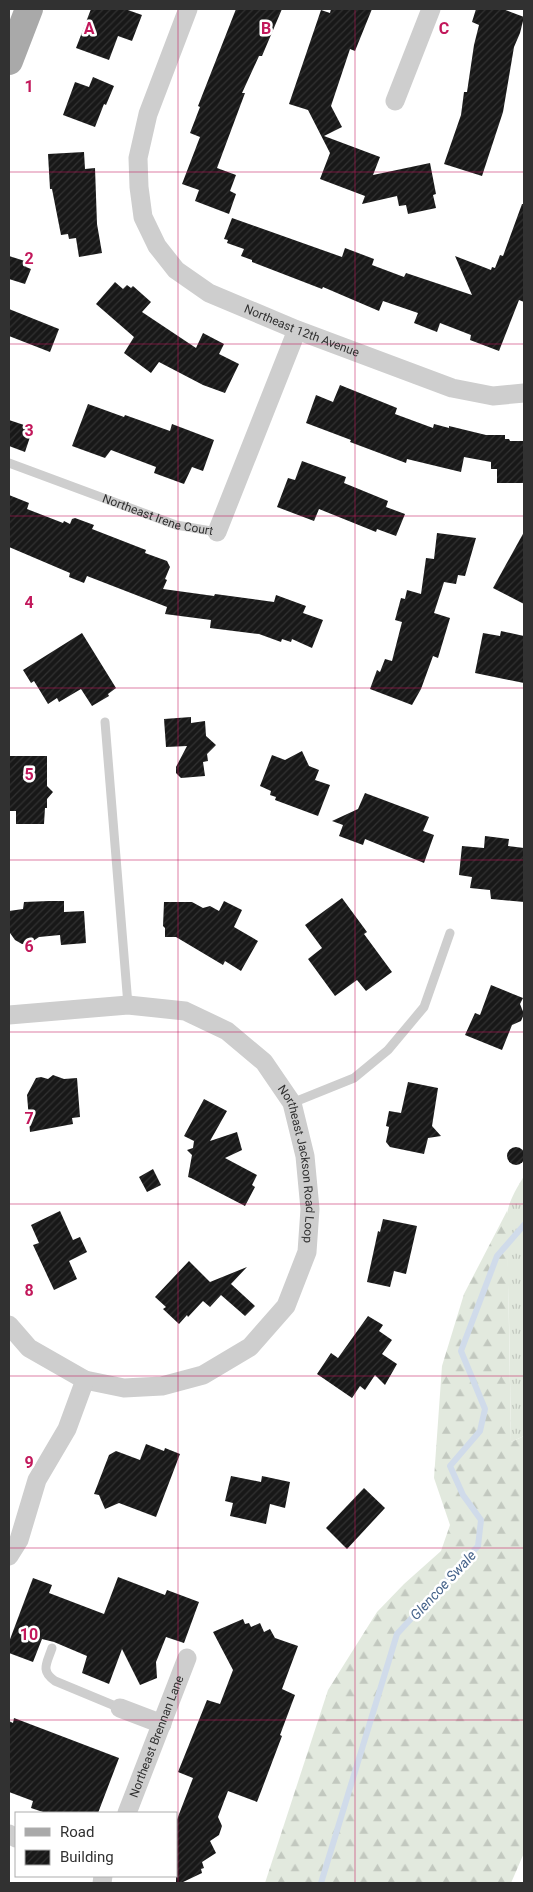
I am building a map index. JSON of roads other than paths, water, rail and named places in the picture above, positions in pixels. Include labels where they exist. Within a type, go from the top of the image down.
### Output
[{"type":"main road","points":[[9,61],[29,9]]},
{"type":"street","name":"Northeast 12th Avenue","points":[[188,9],[148,114],[138,158],[143,217],[158,246],[176,270],[209,293],[297,330],[452,388],[493,396],[524,393]]},
{"type":"street","points":[[395,101],[431,9]]},
{"type":"street","name":"Northeast Irene Court","points":[[217,532],[297,330]]},
{"type":"street","name":"Northeast Jackson Road Loop","points":[[9,1014],[128,1005],[186,1010],[227,1031],[264,1062],[292,1103],[305,1156],[310,1210],[307,1252],[286,1306],[250,1347],[203,1375],[162,1386],[124,1388],[86,1380],[29,1348],[9,1325]]},
{"type":"street","points":[[9,1556],[19,1540],[37,1480],[63,1437],[86,1380]]},
{"type":"street","name":"Northeast Brennan Lane","points":[[127,1812],[187,1658]]},
{"type":"street","points":[[120,1708],[162,1724]]},
{"type":"lane","name":"Northeast Irene Court","points":[[9,463],[176,524],[217,532]]},
{"type":"lane","points":[[105,722],[128,1005]]},
{"type":"lane","points":[[292,1103],[354,1078],[388,1050],[424,1007],[450,933]]},
{"type":"lane","points":[[52,1648],[45,1669],[48,1676],[55,1681],[120,1708]]},
{"type":"waterway","name":"Glencoe Swale","points":[[321,1883],[397,1634],[478,1546],[481,1520],[463,1495],[450,1466],[480,1431],[485,1409],[461,1351],[497,1256],[524,1225]]}]
